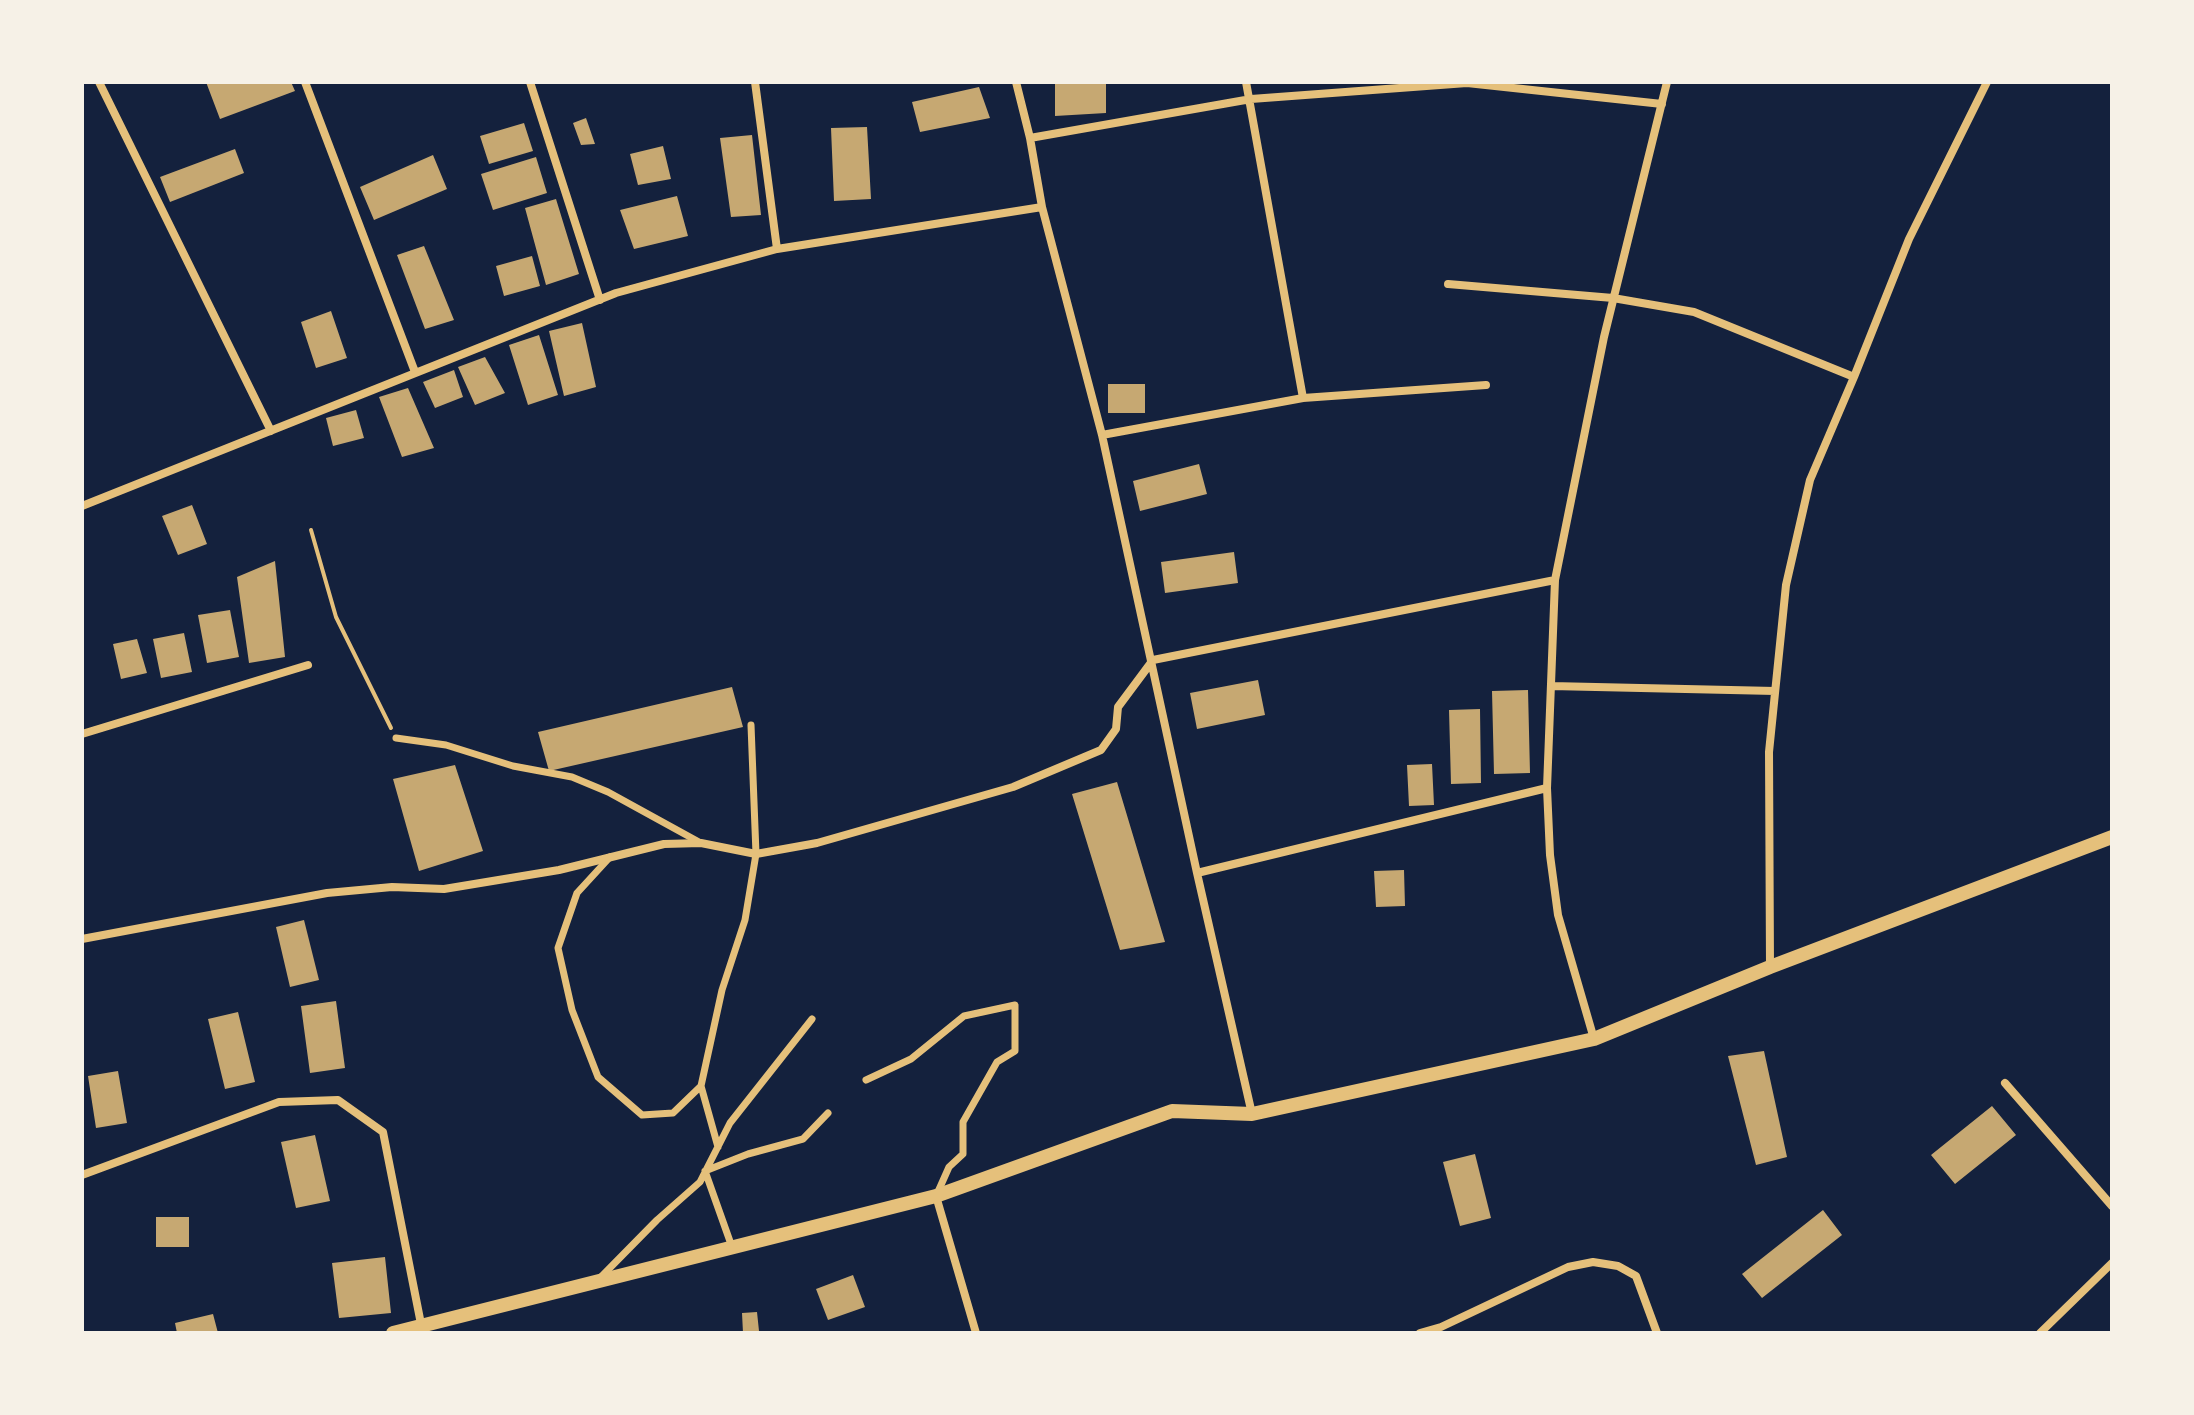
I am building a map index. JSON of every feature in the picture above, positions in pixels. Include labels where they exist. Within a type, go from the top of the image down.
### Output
[{"type":"street","points":[[99,82],[271,431]]},
{"type":"street","points":[[305,82],[415,372]]},
{"type":"street","points":[[530,82],[600,300]]},
{"type":"street","points":[[755,82],[777,249]]},
{"type":"street","points":[[1016,82],[1042,207],[1102,435],[1252,1114]]},
{"type":"street","points":[[1246,82],[1303,398]]},
{"type":"street","points":[[1594,1039],[1558,915],[1550,855],[1547,788],[1555,580],[1613,298],[1667,82]]},
{"type":"street","points":[[1770,967],[1769,752],[1786,585],[1810,480],[1909,239],[1987,82]]},
{"type":"street","points":[[1030,138],[1251,99],[1467,83],[1662,104]]},
{"type":"street","points":[[82,506],[600,300],[777,249],[1042,207]]},
{"type":"street","points":[[1448,284],[1613,298],[1694,312],[1854,377]]},
{"type":"street","points":[[1102,435],[1303,398],[1486,385]]},
{"type":"street","points":[[82,939],[327,893],[392,887],[444,889],[559,870],[664,844],[701,843],[756,854],[817,843],[1013,787],[1101,750],[1116,729],[1118,707],[1127,691],[1153,660],[1555,580]]},
{"type":"street","points":[[82,734],[308,665]]},
{"type":"street","points":[[1551,686],[1775,691]]},
{"type":"street","points":[[718,1147],[701,1086],[722,990],[745,920],[756,854],[751,725]]},
{"type":"street","points":[[396,738],[446,745],[513,766],[572,777],[608,792],[701,843]]},
{"type":"street","points":[[1197,873],[1547,788]]},
{"type":"street","points":[[393,1333],[936,1196],[1172,1111],[1252,1114],[1594,1039],[1770,967],[2112,837]]},
{"type":"street","points":[[610,857],[577,893],[558,948],[572,1010],[598,1077],[642,1115],[673,1113],[701,1086]]},
{"type":"street","points":[[866,1080],[911,1059],[964,1016],[1015,1005],[1015,1051],[997,1062],[963,1122],[963,1154],[949,1167],[936,1196],[976,1333]]},
{"type":"street","points":[[598,1280],[700,1182],[730,1123],[812,1019]]},
{"type":"street","points":[[2005,1083],[2112,1206]]},
{"type":"street","points":[[82,1175],[279,1102],[338,1100],[383,1132],[421,1324]]},
{"type":"street","points":[[705,1171],[748,1154],[803,1139],[828,1113]]},
{"type":"street","points":[[705,1171],[732,1247]]},
{"type":"street","points":[[1420,1333],[1441,1327],[1568,1267],[1593,1262],[1618,1266],[1636,1276],[1657,1333]]},
{"type":"street","points":[[2040,1333],[2112,1263]]},
{"type":"path","points":[[311,530],[336,617],[396,738]]},
{"type":"building","points":[[206,82],[291,82],[295,91],[220,119]]},
{"type":"building","points":[[1055,82],[1106,82],[1106,113],[1055,116]]},
{"type":"building","points":[[979,87],[990,118],[920,132],[912,102]]},
{"type":"building","points":[[586,118],[595,144],[581,145],[573,123]]},
{"type":"building","points":[[524,123],[533,151],[489,164],[480,136]]},
{"type":"building","points":[[867,127],[871,199],[834,201],[831,128]]},
{"type":"building","points":[[752,135],[761,215],[731,217],[720,138]]},
{"type":"building","points":[[663,146],[671,179],[638,185],[630,154]]},
{"type":"building","points":[[235,149],[244,173],[170,202],[160,177]]},
{"type":"building","points":[[433,155],[447,189],[374,220],[360,187]]},
{"type":"building","points":[[536,157],[547,193],[493,210],[481,174]]},
{"type":"building","points":[[677,196],[688,236],[634,249],[620,210]]},
{"type":"building","points":[[556,199],[579,274],[546,285],[525,208]]},
{"type":"building","points":[[424,246],[454,320],[425,329],[397,255]]},
{"type":"building","points":[[532,256],[540,286],[504,296],[496,266]]},
{"type":"building","points":[[331,311],[347,358],[316,368],[301,322]]},
{"type":"building","points":[[582,323],[596,387],[564,396],[549,331]]},
{"type":"building","points":[[539,335],[558,395],[528,405],[509,345]]},
{"type":"building","points":[[485,357],[505,393],[475,405],[458,367]]},
{"type":"building","points":[[454,370],[463,397],[435,408],[423,382]]},
{"type":"building","points":[[1108,384],[1145,384],[1145,413],[1108,413]]},
{"type":"building","points":[[408,388],[434,448],[402,457],[379,397]]},
{"type":"building","points":[[356,410],[364,438],[333,446],[326,418]]},
{"type":"building","points":[[1199,464],[1207,494],[1140,511],[1133,481]]},
{"type":"building","points":[[192,505],[207,544],[178,555],[162,516]]},
{"type":"building","points":[[1234,552],[1238,583],[1165,593],[1161,562]]},
{"type":"building","points":[[275,561],[285,657],[249,663],[237,577]]},
{"type":"building","points":[[230,610],[239,657],[207,663],[198,615]]},
{"type":"building","points":[[184,633],[192,672],[161,678],[153,639]]},
{"type":"building","points":[[137,639],[147,673],[121,679],[113,644]]},
{"type":"building","points":[[1258,680],[1265,715],[1197,729],[1190,693]]},
{"type":"building","points":[[732,687],[743,727],[549,771],[538,732]]},
{"type":"building","points":[[1528,690],[1530,773],[1494,774],[1492,691]]},
{"type":"building","points":[[1480,709],[1481,783],[1451,784],[1449,710]]},
{"type":"building","points":[[1432,764],[1434,805],[1409,806],[1407,765]]},
{"type":"building","points":[[455,765],[483,851],[419,871],[393,779]]},
{"type":"building","points":[[1117,782],[1165,942],[1120,950],[1072,794]]},
{"type":"building","points":[[1404,870],[1405,906],[1376,907],[1374,871]]},
{"type":"building","points":[[304,920],[319,980],[290,987],[276,927]]},
{"type":"building","points":[[336,1001],[345,1068],[310,1073],[301,1006]]},
{"type":"building","points":[[238,1012],[255,1082],[225,1089],[208,1019]]},
{"type":"building","points":[[1764,1051],[1787,1157],[1756,1165],[1728,1056]]},
{"type":"building","points":[[118,1071],[127,1123],[96,1128],[88,1076]]},
{"type":"building","points":[[1992,1106],[2016,1135],[1955,1184],[1931,1155]]},
{"type":"building","points":[[315,1135],[330,1201],[296,1208],[281,1142]]},
{"type":"building","points":[[1475,1154],[1491,1218],[1460,1226],[1443,1162]]},
{"type":"building","points":[[1823,1210],[1842,1235],[1762,1298],[1742,1274]]},
{"type":"building","points":[[156,1217],[189,1217],[189,1247],[156,1247]]},
{"type":"building","points":[[385,1257],[391,1313],[339,1318],[332,1263]]},
{"type":"building","points":[[853,1275],[865,1307],[828,1320],[816,1289]]},
{"type":"building","points":[[757,1312],[759,1331],[743,1333],[742,1313]]},
{"type":"building","points":[[213,1314],[218,1333],[177,1333],[175,1323]]}]
